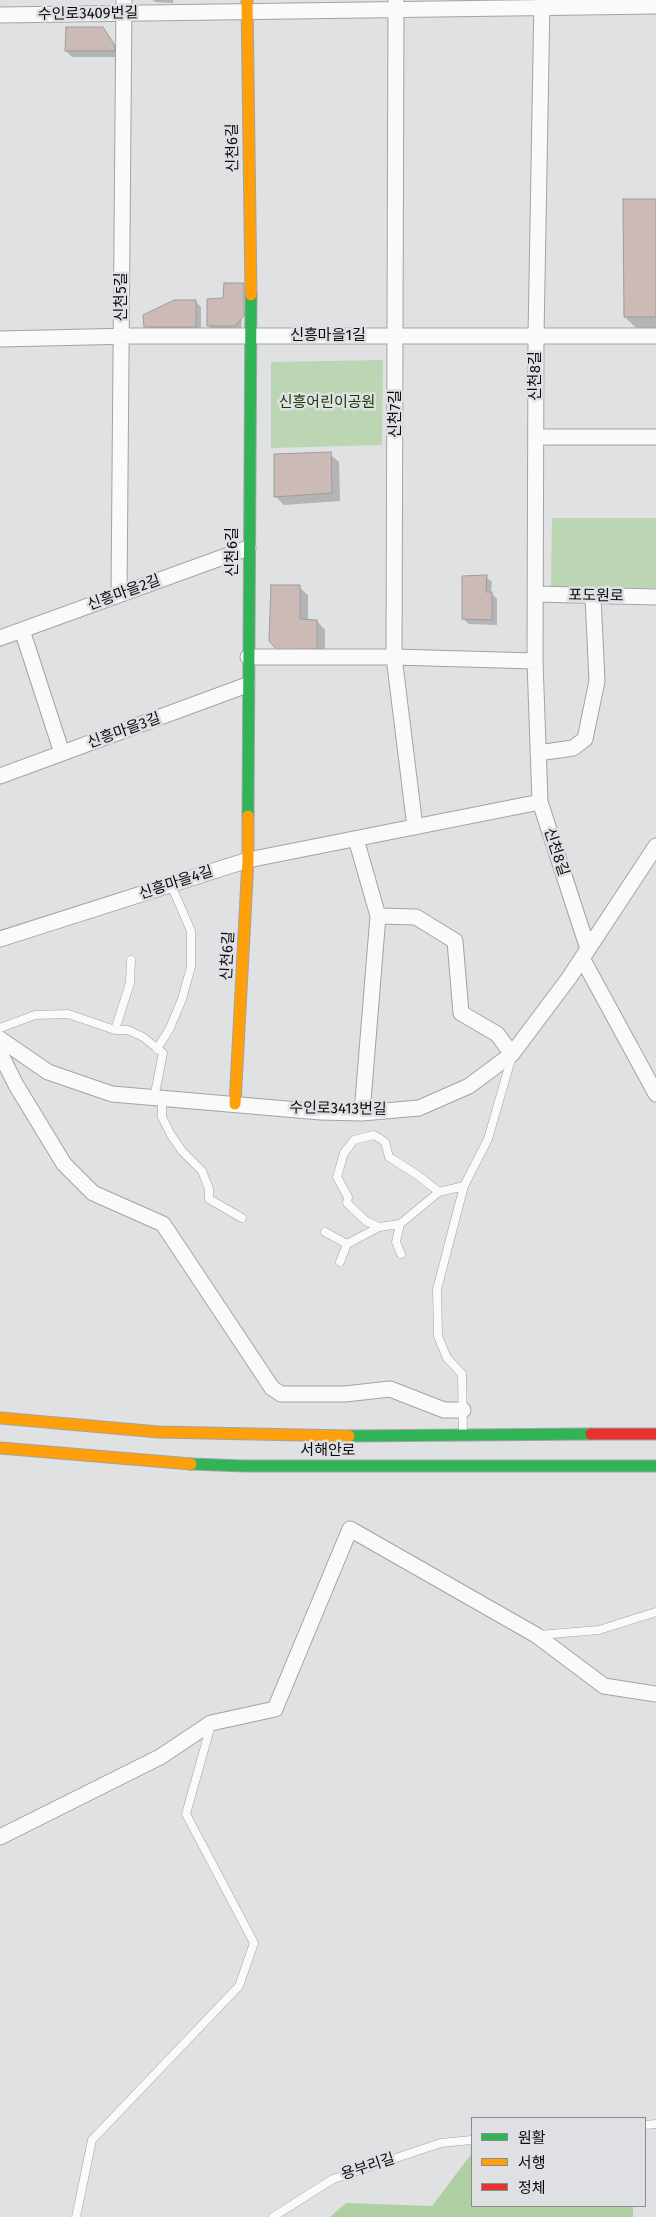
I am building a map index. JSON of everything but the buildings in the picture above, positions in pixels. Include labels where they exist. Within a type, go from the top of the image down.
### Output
[{"type":"main road","name":"신천6길","points":[[235,1104],[248,860],[247,685],[251,336],[247,6]]},
{"type":"main road","name":"서해안로","points":[[0,1418],[159,1432],[358,1436],[656,1434]]},
{"type":"main road","name":"서해안로","points":[[0,1448],[85,1458],[225,1465],[656,1466]]},
{"type":"street","name":"수인로3409번길","points":[[0,15],[124,7],[542,4],[656,6]]},
{"type":"street","name":"신천8길","points":[[542,4],[536,336],[535,661],[540,802],[585,953],[656,1094]]},
{"type":"street","name":"신천7길","points":[[396,5],[394,657],[415,827]]},
{"type":"street","name":"신천5길","points":[[119,594],[124,7]]},
{"type":"street","name":"신흥마을1길","points":[[0,339],[122,336],[656,336]]},
{"type":"street","points":[[536,437],[656,437]]},
{"type":"street","name":"신흥마을2길","points":[[0,638],[248,548]]},
{"type":"street","name":"포도원로","points":[[536,594],[593,597],[656,597]]},
{"type":"street","points":[[538,753],[572,748],[585,739],[597,681],[593,597]]},
{"type":"street","points":[[22,630],[62,753]]},
{"type":"street","points":[[248,657],[394,657],[535,661]]},
{"type":"street","name":"신흥마을3길","points":[[0,776],[247,685]]},
{"type":"street","name":"신흥마을4길","points":[[0,939],[248,860],[540,802]]},
{"type":"street","points":[[356,839],[378,916],[362,1113]]},
{"type":"street","name":"수인로3413번길","points":[[0,1039],[48,1072],[112,1094],[362,1113],[419,1108],[469,1086],[512,1054],[585,953],[656,846]]},
{"type":"street","points":[[378,916],[416,917],[455,940],[461,1013],[497,1034],[512,1054]]},
{"type":"street","points":[[0,1053],[16,1085],[64,1164],[93,1193],[163,1224],[272,1388],[280,1394],[345,1394],[390,1389],[444,1410],[462,1410]]},
{"type":"street","points":[[0,1837],[160,1757],[211,1723],[275,1709],[350,1529],[536,1635],[604,1686],[656,1694]]},
{"type":"lane","points":[[157,1049],[170,1028],[182,999],[191,967],[191,931],[171,885]]},
{"type":"lane","points":[[115,1030],[125,1004],[130,983],[131,960]]},
{"type":"lane","points":[[0,1028],[35,1015],[68,1014],[115,1030],[128,1030],[143,1037],[163,1053],[158,1098],[165,1123],[182,1151],[202,1171],[209,1189],[209,1199],[242,1218]]},
{"type":"lane","points":[[463,1436],[462,1374],[447,1358],[438,1336],[437,1289],[464,1186],[488,1139],[512,1054]]},
{"type":"lane","points":[[379,1227],[366,1221],[347,1203],[348,1198],[337,1177],[344,1153],[354,1140],[374,1135],[385,1142],[389,1157],[416,1174],[439,1192]]},
{"type":"lane","points":[[340,1262],[347,1244],[379,1227],[400,1224],[439,1192],[464,1186]]},
{"type":"lane","points":[[400,1224],[396,1242],[401,1254]]},
{"type":"lane","points":[[324,1232],[347,1244]]},
{"type":"lane","points":[[536,1635],[599,1630],[656,1612]]},
{"type":"lane","points":[[76,2217],[92,2140],[239,1986],[254,1943],[186,1814],[211,1723]]},
{"type":"lane","name":"용부리길","points":[[273,2217],[333,2179],[441,2143],[471,2140]]},
{"type":"green space","name":"신흥어린이공원","points":[[383,360],[382,445],[271,448],[271,362]]},
{"type":"green space","points":[[552,518],[656,518],[656,588],[551,587]]},
{"type":"green space","points":[[471,2154],[471,2207],[633,2207],[633,2217],[330,2217],[346,2203],[432,2206]]},
{"type":"traffic: fast","points":[[248,816],[251,295]]},
{"type":"traffic: fast","points":[[349,1436],[591,1434]]},
{"type":"traffic: fast","points":[[191,1464],[244,1466],[656,1466]]},
{"type":"traffic: slow","points":[[247,0],[251,295]]},
{"type":"traffic: slow","points":[[235,1104],[248,860],[248,816]]},
{"type":"traffic: slow","points":[[0,1418],[159,1432],[349,1436]]},
{"type":"traffic: slow","points":[[0,1448],[191,1464]]},
{"type":"traffic: jam","points":[[591,1434],[656,1434]]}]
